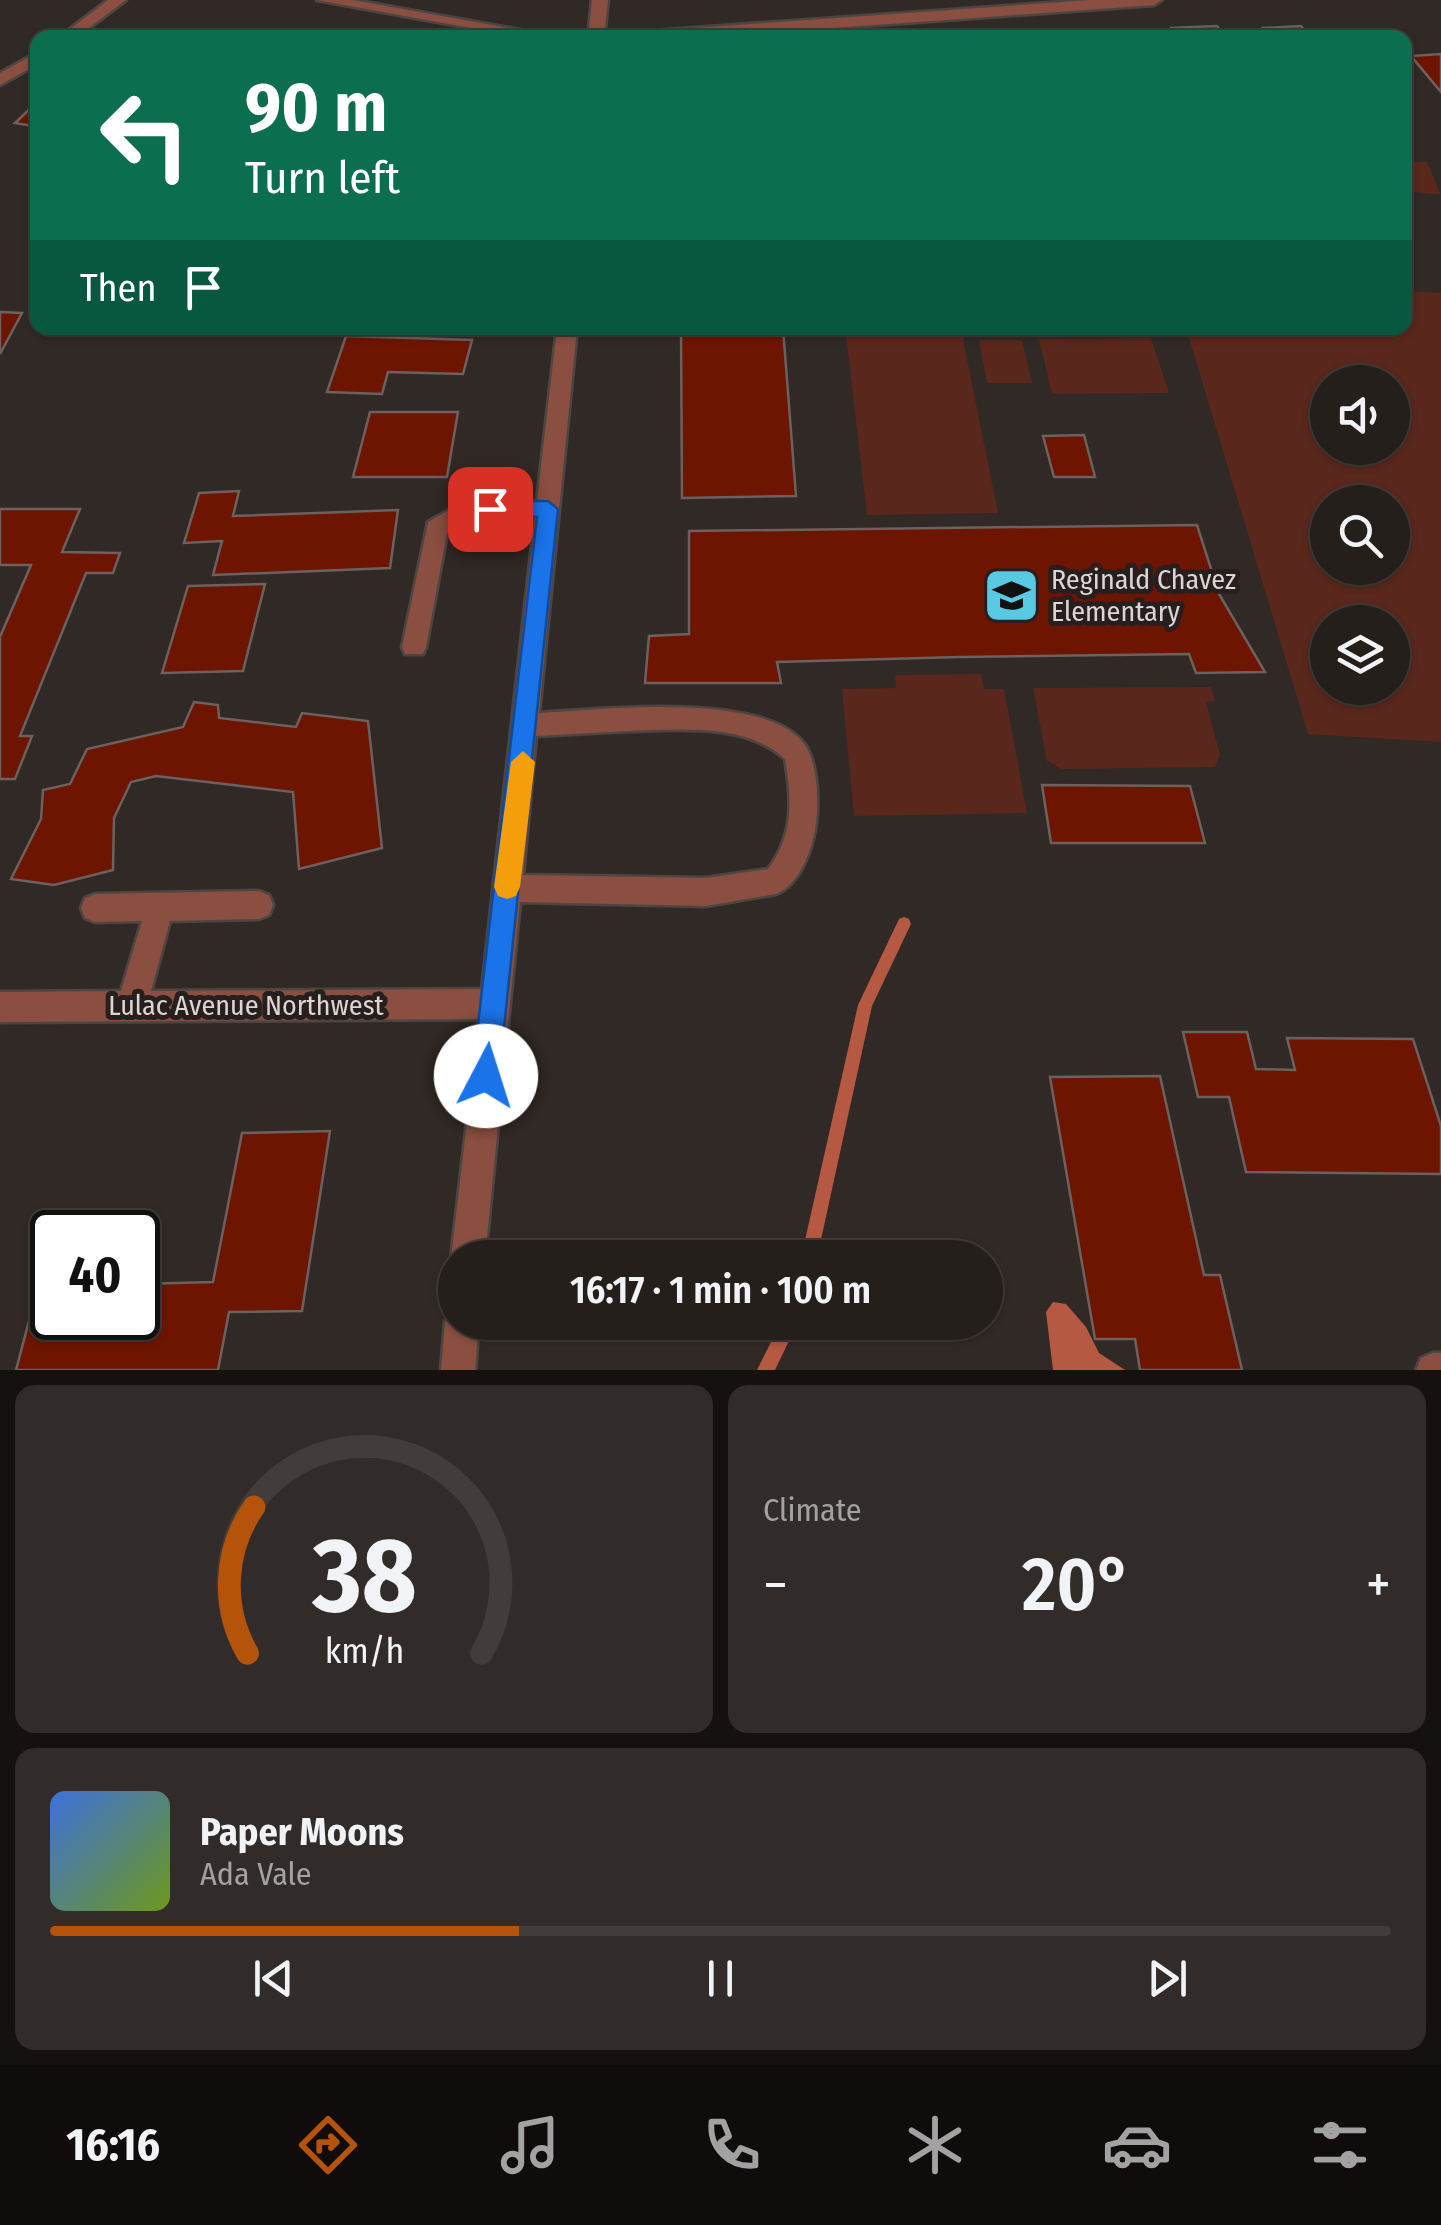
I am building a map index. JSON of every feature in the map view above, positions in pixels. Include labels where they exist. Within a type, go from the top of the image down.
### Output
[{"type":"street","points":[[76,30],[118,0]]},
{"type":"street","points":[[325,0],[508,30]]},
{"type":"street","points":[[597,30],[600,0]]},
{"type":"street","points":[[736,30],[1154,0]]},
{"type":"street","points":[[0,80],[30,61]]},
{"type":"street","points":[[470,1240],[566,335]]},
{"type":"street","points":[[414,647],[436,528],[463,511],[548,509]]},
{"type":"street","points":[[507,888],[706,892],[776,881],[799,853],[803,798],[796,752],[777,734],[725,720],[526,725]]},
{"type":"street","points":[[95,908],[259,905]]},
{"type":"street","points":[[132,1006],[160,907]]},
{"type":"street","name":"Lulac Avenue Northwest","points":[[0,1006],[492,1004]]},
{"type":"street","points":[[458,1370],[460,1340]]},
{"type":"shaded area","points":[[1412,162],[1427,162],[1441,195],[1412,192]]},
{"type":"shaded area","points":[[1412,291],[1441,293],[1441,742],[1308,734],[1188,335],[1412,335]]},
{"type":"shaded area","points":[[846,335],[962,335],[998,513],[867,515]]},
{"type":"shaded area","points":[[1151,338],[1169,393],[1052,394],[1039,339]]},
{"type":"shaded area","points":[[979,340],[1022,340],[1032,383],[987,383]]},
{"type":"shaded area","points":[[981,674],[984,689],[1004,689],[1027,813],[854,816],[842,689],[896,688],[895,675]]},
{"type":"shaded area","points":[[1211,687],[1215,701],[1206,702],[1220,755],[1215,767],[1062,769],[1047,761],[1033,688]]},
{"type":"shaded area","points":[[1053,1302],[1066,1304],[1086,1327],[1099,1353],[1125,1370],[1053,1370],[1046,1312]]},
{"type":"building","points":[[1217,26],[1220,30],[1172,30]]},
{"type":"building","points":[[1301,26],[1304,30],[1264,30]]},
{"type":"building","points":[[1441,54],[1441,92],[1412,57]]},
{"type":"building","points":[[30,109],[30,126],[15,123]]},
{"type":"building","points":[[0,312],[22,313],[0,354]]},
{"type":"building","points":[[681,335],[784,335],[796,496],[682,498]]},
{"type":"building","points":[[346,336],[472,340],[463,374],[388,372],[382,394],[327,392]]},
{"type":"building","points":[[370,412],[458,412],[447,477],[353,477]]},
{"type":"building","points":[[1084,435],[1095,477],[1054,477],[1043,436]]},
{"type":"building","points":[[239,491],[233,516],[398,510],[390,568],[213,575],[222,541],[184,543],[199,493]]},
{"type":"building","points":[[0,509],[80,509],[62,552],[120,553],[113,573],[86,573],[20,736],[32,736],[15,779],[0,779],[0,637],[31,565],[0,565]]},
{"type":"building","points":[[1197,525],[1219,594],[1265,672],[1196,673],[1189,654],[960,657],[777,662],[781,683],[645,683],[649,636],[689,634],[689,531]]},
{"type":"building","points":[[265,584],[243,671],[162,673],[188,586]]},
{"type":"building","points":[[194,702],[218,705],[219,718],[296,727],[302,713],[368,721],[382,848],[299,869],[293,792],[156,776],[131,782],[114,818],[113,870],[54,885],[11,879],[41,819],[43,790],[70,784],[87,749],[183,727]]},
{"type":"building","points":[[1042,785],[1190,786],[1205,843],[1051,843]]},
{"type":"building","points":[[1183,1032],[1247,1032],[1256,1069],[1295,1070],[1287,1038],[1413,1039],[1441,1126],[1441,1174],[1246,1172],[1229,1097],[1198,1097]]},
{"type":"building","points":[[1160,1076],[1204,1275],[1220,1275],[1242,1370],[1140,1370],[1135,1339],[1095,1339],[1050,1077]]},
{"type":"building","points":[[330,1131],[302,1311],[229,1312],[218,1370],[16,1370],[30,1317],[30,1340],[160,1340],[160,1283],[213,1282],[242,1133]]},
{"type":"waterway","points":[[813,1240],[865,1005],[904,924]]},
{"type":"waterway","points":[[766,1370],[781,1340]]},
{"type":"slow traffic","points":[[507,887],[523,762]]},
{"type":"place","name":"Reginald Chavez Elementary","points":[[1012,595]]},
{"type":"route","points":[[486,1076],[548,509],[490,509]]}]
